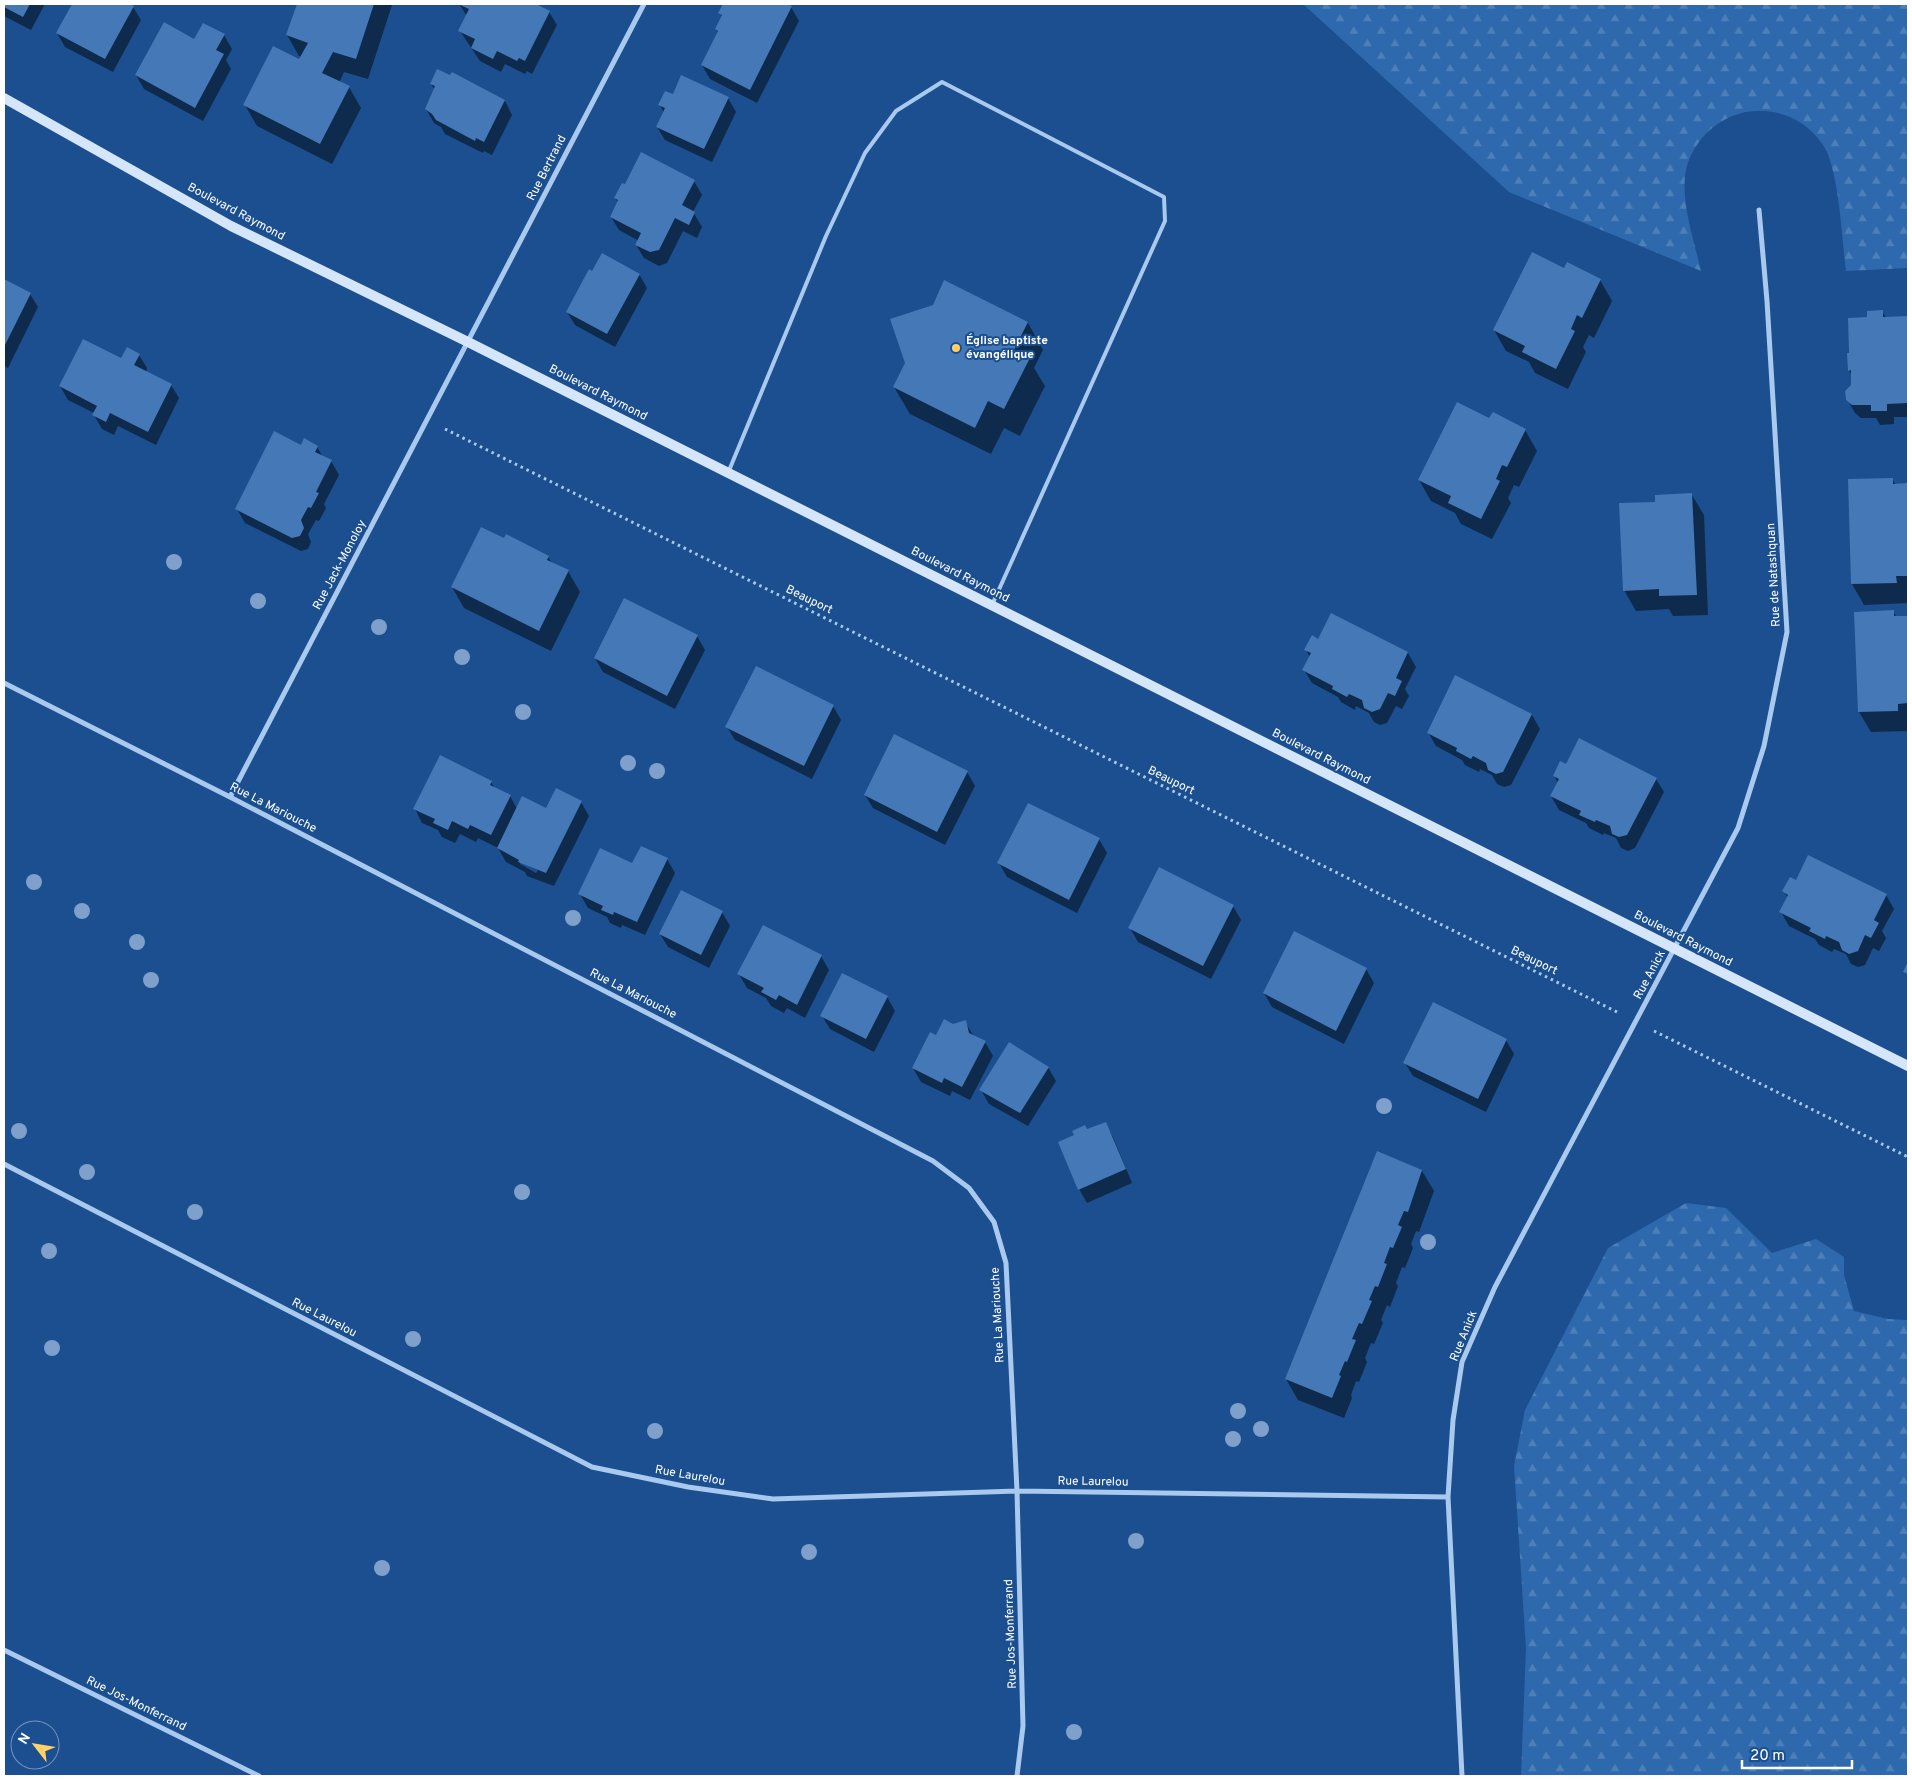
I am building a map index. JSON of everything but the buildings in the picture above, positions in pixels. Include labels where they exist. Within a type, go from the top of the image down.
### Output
[{"type":"street","name":"Rue Bertrand","points":[[468,342],[644,4]]},
{"type":"street","name":"Boulevard Raymond","points":[[4,98],[232,226],[468,342],[1908,1066]]},
{"type":"street","name":"Rue de Natashquan","points":[[1675,948],[1738,828],[1764,746],[1787,632],[1767,301],[1759,210]]},
{"type":"street","name":"Rue Jack-Monoloy","points":[[230,797],[468,342]]},
{"type":"street","name":"Rue La Mariouche","points":[[4,683],[230,797],[933,1161],[969,1188],[994,1222],[1006,1263],[1016,1491]]},
{"type":"street","name":"Rue Anick","points":[[1462,1776],[1448,1497],[1452,1420],[1462,1362],[1495,1287],[1675,948]]},
{"type":"street","name":"Rue Laurelou","points":[[4,1164],[592,1467],[688,1487],[773,1499],[1016,1491],[1448,1497]]},
{"type":"street","name":"Rue Jos-Monferrand","points":[[1016,1491],[1023,1726],[1017,1776]]},
{"type":"street","name":"Rue Jos-Monferrand","points":[[4,1650],[259,1776]]},
{"type":"lane","points":[[728,473],[823,245],[865,152],[896,110],[942,82],[1164,197],[1165,221],[992,605]]},
{"type":"path","name":"Beauport","points":[[427,420],[1908,1157]]},
{"type":"green space","points":[[1303,4],[1908,4],[1908,268],[1846,271],[1836,187],[1828,156],[1823,145],[1811,131],[1797,121],[1781,114],[1765,111],[1748,112],[1732,116],[1716,125],[1703,137],[1688,161],[1685,182],[1686,207],[1701,271],[1509,192]]},
{"type":"green space","points":[[1686,1203],[1726,1208],[1772,1253],[1816,1239],[1844,1257],[1844,1275],[1854,1311],[1888,1319],[1908,1320],[1908,1776],[1521,1776],[1526,1648],[1514,1466],[1525,1410],[1608,1248]]},
{"type":"place","name":"Église baptiste évangélique","points":[[956,348]]}]
